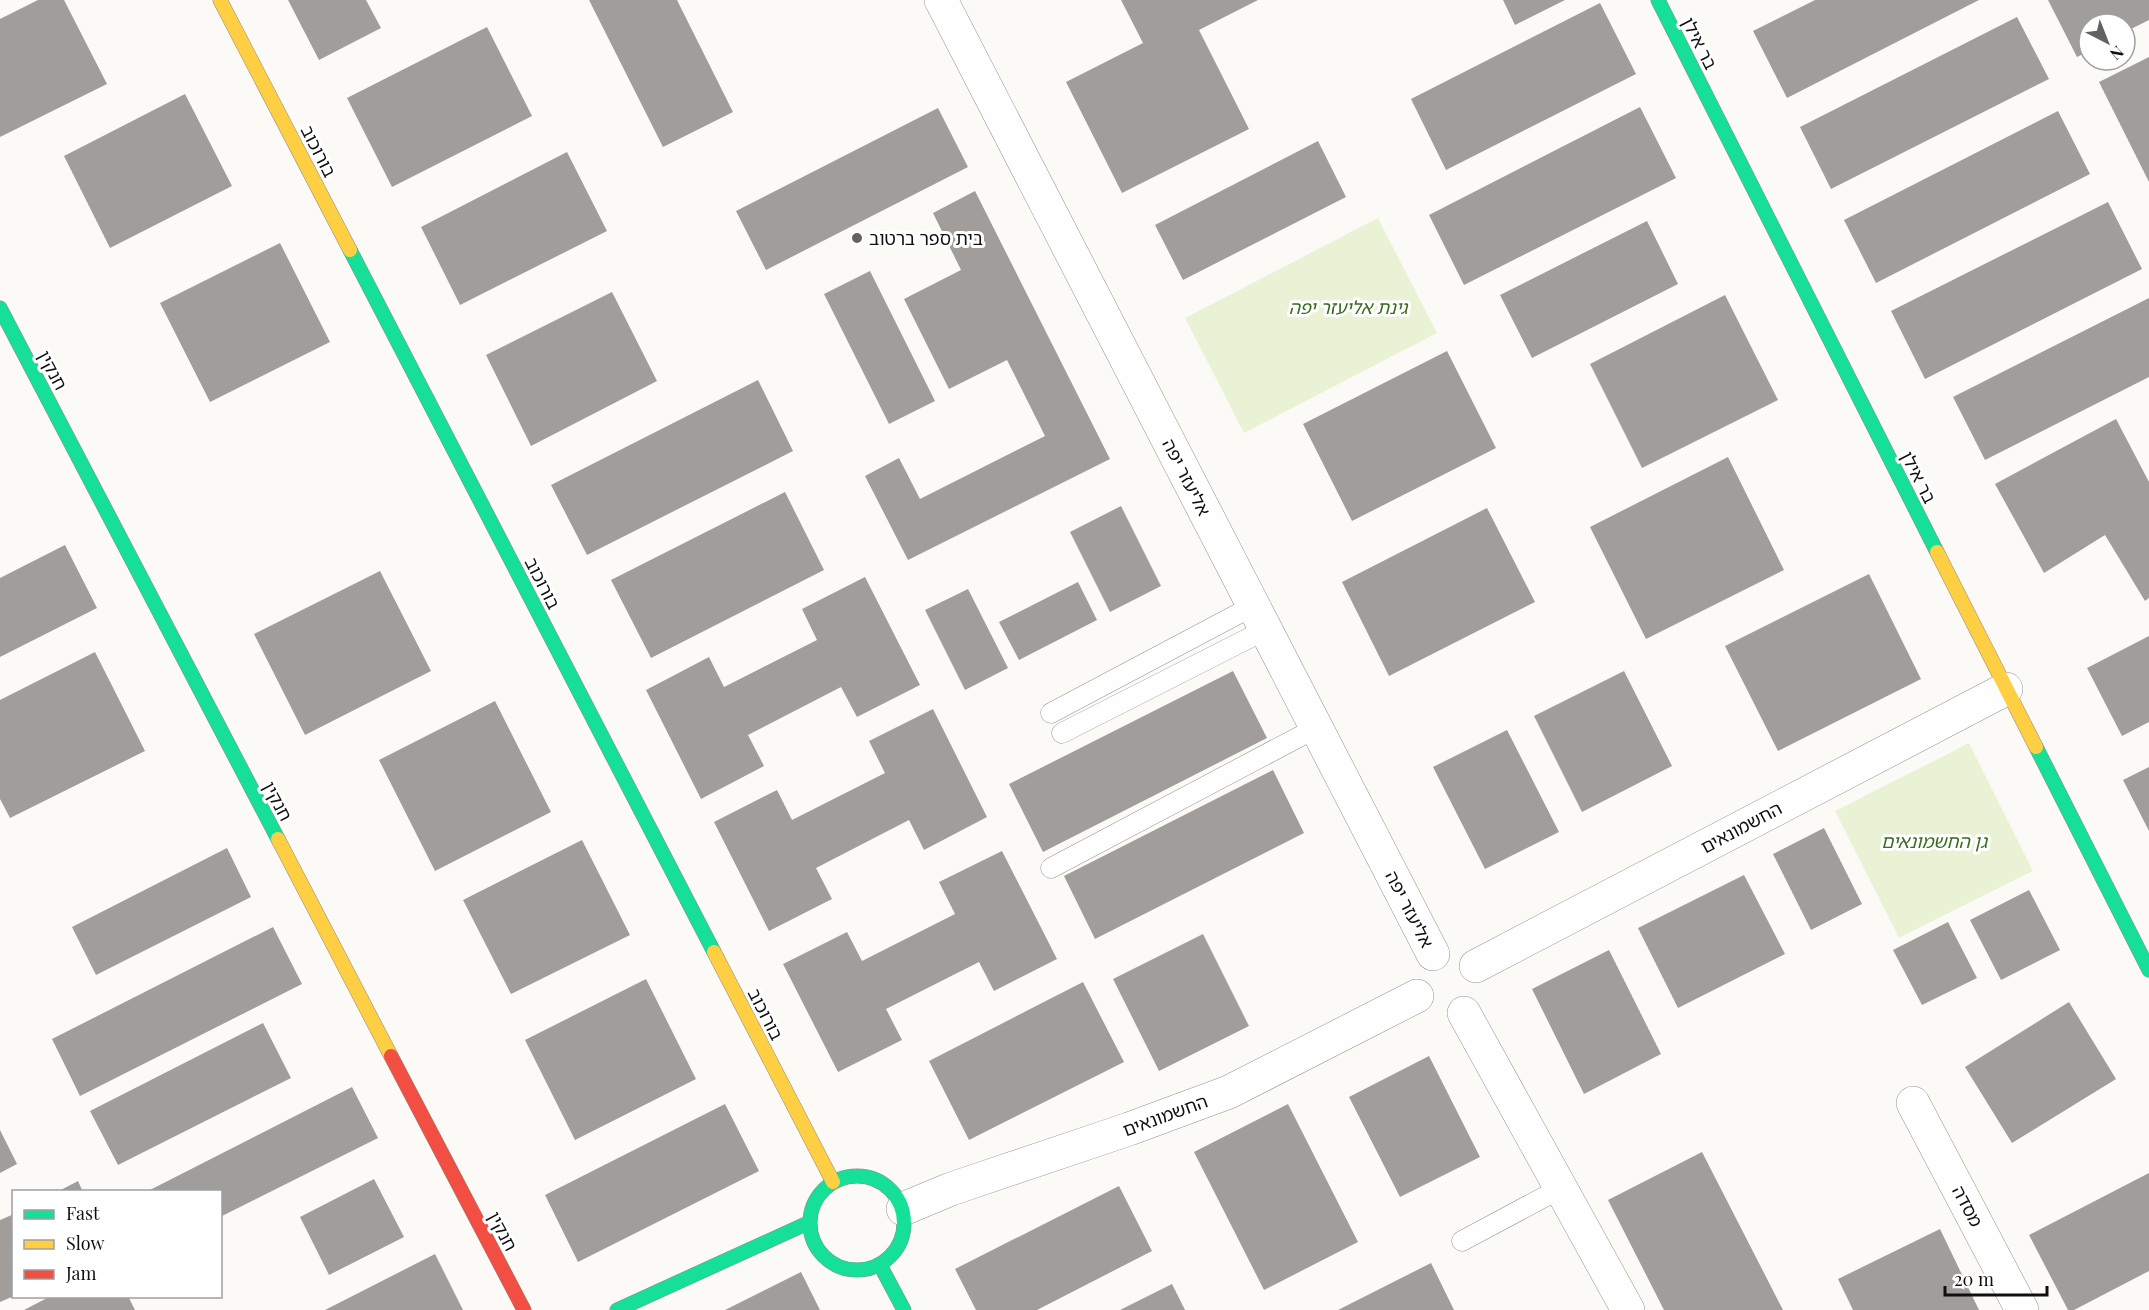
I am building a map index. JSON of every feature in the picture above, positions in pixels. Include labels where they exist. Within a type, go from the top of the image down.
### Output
[{"type":"street","name":"בורוכוב","points":[[220,0],[833,1182]]},
{"type":"street","name":"אליעזר יפה","points":[[940,0],[1433,954]]},
{"type":"street","name":"בר אילן","points":[[1658,0],[2149,970]]},
{"type":"street","name":"חנקין","points":[[0,308],[524,1310]]},
{"type":"street","name":"החשמונאים","points":[[1476,966],[2006,689]]},
{"type":"street","points":[[1442,951],[1462,953],[1476,966],[1481,975],[1479,997],[1464,1013],[1442,1016],[1423,1006],[1418,996],[1415,977],[1419,968],[1433,954],[1442,951]]},
{"type":"street","name":"החשמונאים","points":[[903,1209],[951,1189],[1129,1129],[1229,1092],[1418,996]]},
{"type":"street","points":[[1464,1013],[1628,1310]]},
{"type":"street","name":"מסדה","points":[[1913,1103],[2022,1310]]},
{"type":"street","points":[[849,1176],[866,1176],[882,1183],[894,1194],[903,1209],[905,1225],[901,1240],[893,1255],[880,1265],[864,1270],[848,1270],[832,1264],[820,1253],[812,1238],[810,1222],[813,1206],[821,1192],[833,1182],[849,1176]]},
{"type":"street","points":[[617,1310],[810,1222]]},
{"type":"street","points":[[880,1265],[904,1310]]},
{"type":"lane","points":[[1051,713],[1259,618]]},
{"type":"lane","points":[[1062,733],[1259,618]]},
{"type":"lane","points":[[1051,868],[1316,728]]},
{"type":"lane","points":[[1462,1241],[1561,1188]]},
{"type":"green space","name":"גינת אליעזר יפה","points":[[1378,218],[1437,333],[1244,433],[1185,318]]},
{"type":"green space","name":"גן החשמונאים","points":[[1969,743],[2033,871],[1899,938],[1835,811]]},
{"type":"building","points":[[38,0],[64,0],[107,84],[0,137],[0,19]]},
{"type":"building","points":[[288,0],[366,0],[381,28],[319,60]]},
{"type":"building","points":[[589,0],[677,0],[733,112],[663,147]]},
{"type":"building","points":[[1121,0],[1258,0],[1199,30],[1249,129],[1122,193],[1066,82],[1143,43]]},
{"type":"building","points":[[1503,0],[1565,0],[1515,25]]},
{"type":"building","points":[[1815,0],[1979,0],[1787,98],[1753,31]]},
{"type":"building","points":[[2048,0],[2149,0],[2149,20],[2137,26],[2137,12],[2077,12],[2077,57]]},
{"type":"building","points":[[1600,3],[1636,74],[1446,170],[1411,99]]},
{"type":"building","points":[[2017,17],[2049,79],[1831,189],[1800,127]]},
{"type":"building","points":[[487,27],[532,116],[392,187],[347,98]]},
{"type":"building","points":[[2149,57],[2149,182],[2099,82],[2119,72],[2137,72],[2137,63]]},
{"type":"building","points":[[185,94],[232,186],[110,248],[64,156]]},
{"type":"building","points":[[1640,107],[1676,178],[1464,285],[1429,215]]},
{"type":"building","points":[[938,108],[968,167],[766,270],[736,211]]},
{"type":"building","points":[[2058,111],[2090,174],[1876,283],[1844,220]]},
{"type":"building","points":[[1318,141],[1346,197],[1183,280],[1155,225]]},
{"type":"building","points":[[567,152],[607,231],[460,305],[421,227]]},
{"type":"building","points":[[975,191],[1110,459],[908,560],[865,476],[899,458],[920,499],[1045,436],[1007,360],[949,389],[904,299],[961,270],[933,213]]},
{"type":"building","points":[[2108,202],[2142,269],[1925,379],[1891,311]]},
{"type":"building","points":[[1647,221],[1678,284],[1532,358],[1500,295]]},
{"type":"building","points":[[280,243],[330,342],[210,402],[160,303]]},
{"type":"building","points":[[870,271],[935,401],[889,424],[824,294]]},
{"type":"building","points":[[612,292],[657,381],[531,446],[486,355]]},
{"type":"building","points":[[1725,295],[1778,400],[1642,468],[1590,364]]},
{"type":"building","points":[[2149,298],[2149,377],[1985,460],[1953,397]]},
{"type":"building","points":[[1447,351],[1496,448],[1352,521],[1303,424]]},
{"type":"building","points":[[758,380],[793,451],[587,555],[551,485]]},
{"type":"building","points":[[2116,419],[2149,482],[2149,598],[2145,601],[2105,535],[2044,573],[1995,484]]},
{"type":"building","points":[[1728,457],[1784,570],[1646,639],[1590,527]]},
{"type":"building","points":[[785,492],[824,570],[651,658],[611,580]]},
{"type":"building","points":[[1121,506],[1161,586],[1110,612],[1070,532]]},
{"type":"building","points":[[1487,508],[1535,602],[1389,676],[1342,582]]},
{"type":"building","points":[[65,545],[97,608],[0,657],[0,578]]},
{"type":"building","points":[[380,571],[431,671],[305,735],[254,634]]},
{"type":"building","points":[[1869,574],[1921,679],[1778,751],[1725,646]]},
{"type":"building","points":[[865,577],[920,685],[857,717],[841,687],[748,735],[764,766],[701,799],[646,690],[709,657],[724,687],[817,640],[802,609]]},
{"type":"building","points":[[1078,582],[1097,620],[1019,660],[999,622]]},
{"type":"building","points":[[968,589],[1008,668],[965,690],[925,610]]},
{"type":"building","points":[[2149,636],[2149,722],[2122,736],[2087,668]]},
{"type":"building","points":[[95,652],[145,751],[10,818],[0,799],[0,700]]},
{"type":"building","points":[[1233,671],[1267,738],[1043,852],[1009,784]]},
{"type":"building","points":[[1624,671],[1672,766],[1582,812],[1534,716]]},
{"type":"building","points":[[495,701],[551,812],[435,871],[379,760]]},
{"type":"building","points":[[933,709],[987,817],[924,850],[909,820],[816,868],[832,899],[769,931],[714,822],[777,790],[792,820],[885,773],[869,741]]},
{"type":"building","points":[[1507,730],[1559,832],[1485,869],[1433,767]]},
{"type":"building","points":[[2149,767],[2149,831],[2123,780]]},
{"type":"building","points":[[1273,770],[1304,833],[1095,939],[1064,876]]},
{"type":"building","points":[[1824,828],[1862,904],[1811,930],[1773,854]]},
{"type":"building","points":[[582,840],[630,935],[511,994],[463,900]]},
{"type":"building","points":[[227,848],[251,897],[96,975],[72,927]]},
{"type":"building","points":[[1002,851],[1057,959],[994,991],[979,962],[886,1009],[902,1040],[838,1072],[783,964],[847,932],[862,961],[955,914],[939,882]]},
{"type":"building","points":[[1744,875],[1785,954],[1678,1008],[1638,928]]},
{"type":"building","points":[[2029,890],[2060,950],[2001,980],[1970,920]]},
{"type":"building","points":[[1948,922],[1977,978],[1922,1005],[1893,950]]},
{"type":"building","points":[[273,927],[302,984],[80,1096],[52,1039]]},
{"type":"building","points":[[1203,934],[1249,1026],[1159,1071],[1113,979]]},
{"type":"building","points":[[1609,950],[1661,1054],[1584,1094],[1532,989]]},
{"type":"building","points":[[646,979],[696,1079],[575,1140],[525,1040]]},
{"type":"building","points":[[1083,982],[1124,1062],[969,1140],[929,1061]]},
{"type":"building","points":[[2069,1002],[2116,1079],[2012,1143],[1965,1067]]},
{"type":"building","points":[[263,1023],[291,1078],[118,1165],[90,1111]]},
{"type":"building","points":[[1429,1056],[1480,1157],[1400,1197],[1349,1097]]},
{"type":"building","points":[[352,1087],[378,1138],[222,1216],[222,1190],[150,1190]]},
{"type":"building","points":[[725,1104],[759,1171],[578,1262],[545,1195]]},
{"type":"building","points":[[1288,1104],[1358,1242],[1264,1290],[1194,1152]]},
{"type":"building","points":[[0,1130],[17,1164],[0,1173]]},
{"type":"building","points":[[1702,1152],[1783,1310],[1664,1310],[1608,1200]]},
{"type":"building","points":[[2149,1173],[2149,1271],[2074,1310],[2068,1310],[2029,1235]]},
{"type":"building","points":[[374,1179],[404,1237],[329,1275],[300,1217]]},
{"type":"building","points":[[78,1181],[82,1190],[61,1190]]},
{"type":"building","points":[[1119,1186],[1152,1251],[1037,1310],[976,1310],[955,1269]]},
{"type":"building","points":[[12,1215],[12,1297],[0,1302],[0,1220]]},
{"type":"building","points":[[1940,1229],[1979,1310],[1853,1310],[1838,1279]]},
{"type":"building","points":[[435,1254],[463,1310],[325,1310]]},
{"type":"building","points":[[1431,1263],[1454,1310],[1338,1310]]},
{"type":"building","points":[[801,1272],[820,1310],[725,1310]]},
{"type":"building","points":[[1172,1284],[1185,1310],[1120,1310]]},
{"type":"building","points":[[47,1298],[129,1298],[135,1310],[24,1310]]},
{"type":"traffic: fast","points":[[1658,0],[1937,552]]},
{"type":"traffic: fast","points":[[350,250],[714,952]]},
{"type":"traffic: fast","points":[[0,308],[278,839]]},
{"type":"traffic: fast","points":[[2036,747],[2149,970]]},
{"type":"traffic: fast","points":[[857,1176],[875,1179],[890,1190],[901,1205],[904,1223],[901,1241],[890,1256],[875,1267],[857,1270],[839,1267],[824,1256],[813,1241],[810,1223],[813,1205],[824,1190],[839,1179],[857,1176]]},
{"type":"traffic: fast","points":[[617,1310],[810,1222]]},
{"type":"traffic: fast","points":[[880,1265],[904,1310]]},
{"type":"traffic: slow","points":[[220,0],[350,250]]},
{"type":"traffic: slow","points":[[1937,552],[2036,747]]},
{"type":"traffic: slow","points":[[278,839],[391,1056]]},
{"type":"traffic: slow","points":[[714,952],[833,1182]]},
{"type":"traffic: jam","points":[[391,1056],[524,1310]]},
{"type":"place","name":"בית ספר ברטוב","points":[[857,238]]}]
